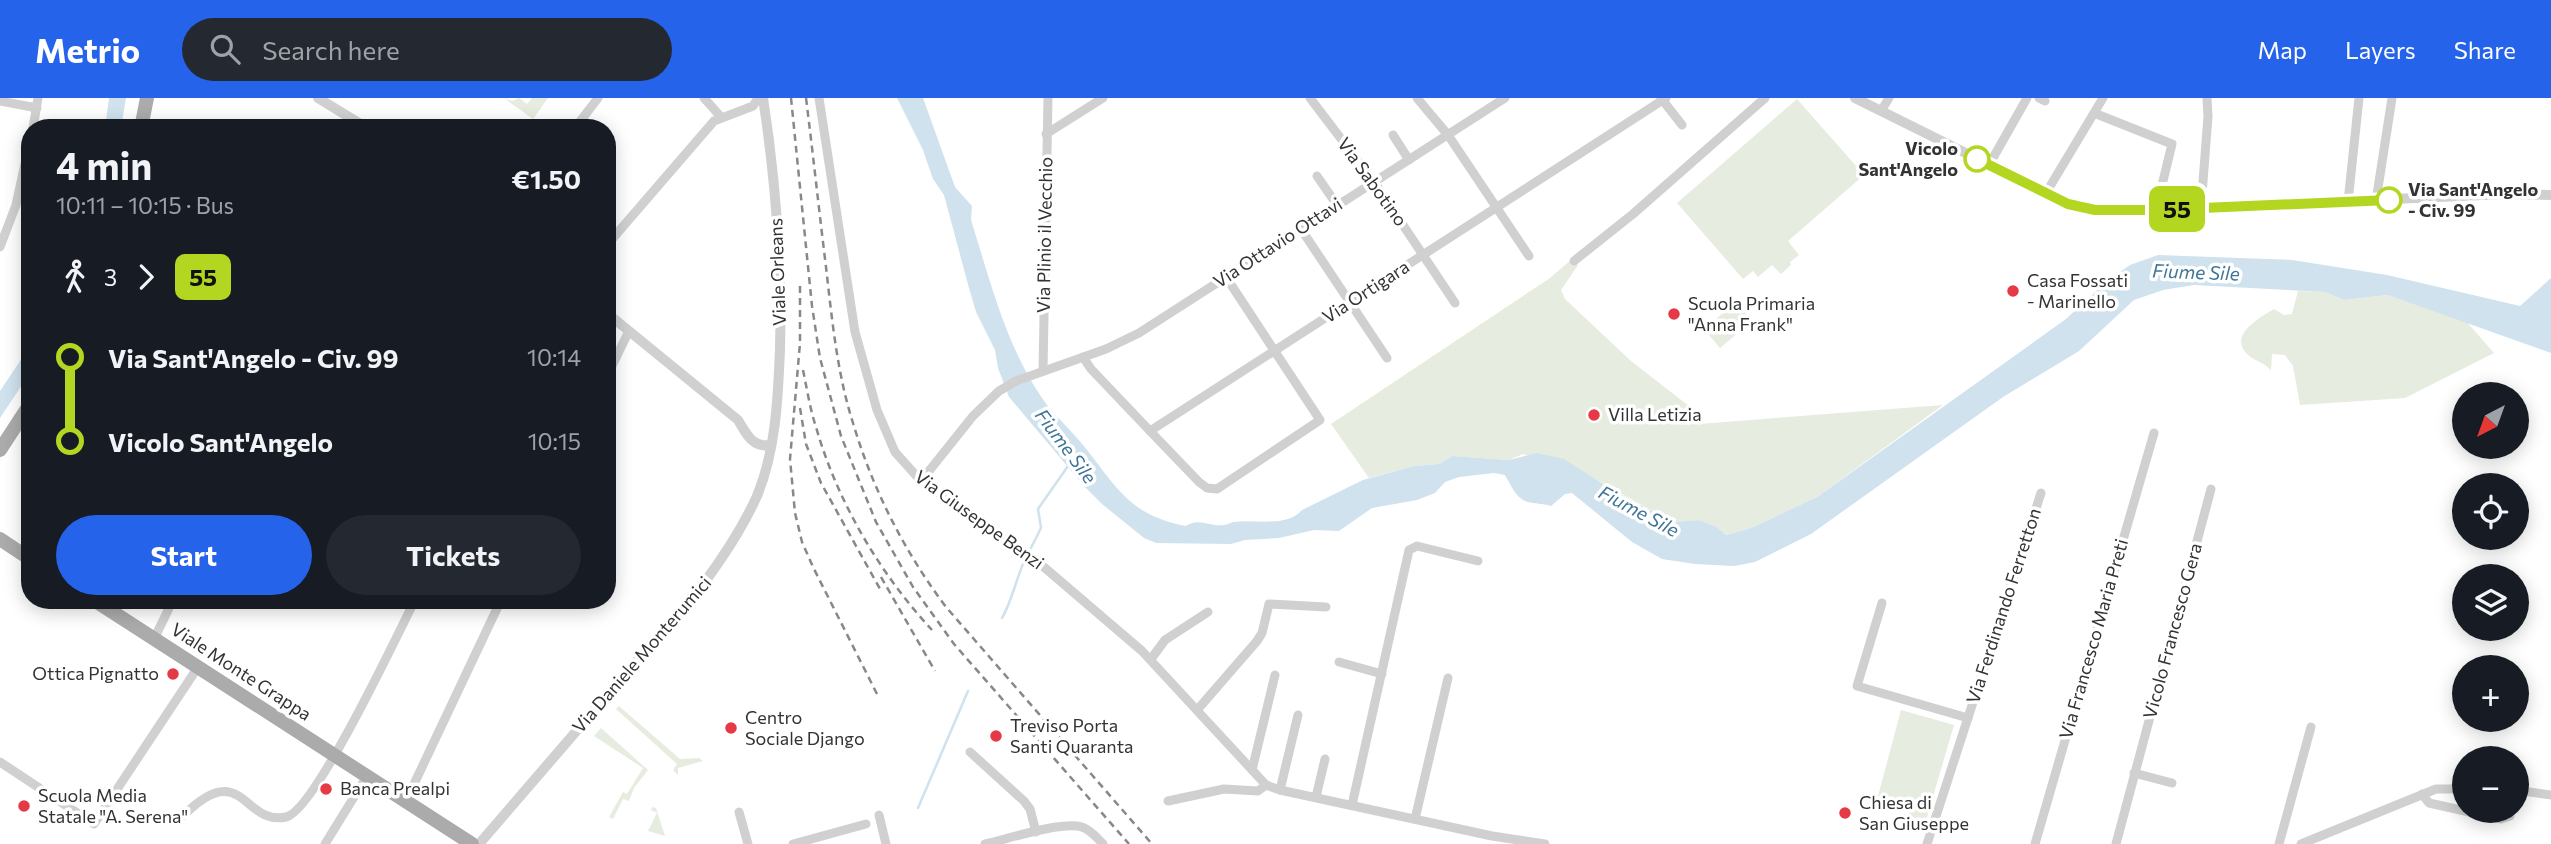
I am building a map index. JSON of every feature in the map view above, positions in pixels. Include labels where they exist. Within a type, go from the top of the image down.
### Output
[{"type":"main road","points":[[143,119],[147,98]]},
{"type":"main road","points":[[0,450],[21,418]]},
{"type":"main road","points":[[1,540],[21,553]]},
{"type":"main road","name":"Viale Monte Grappa","points":[[108,609],[406,801],[464,842]]},
{"type":"street","points":[[318,98],[336,102],[356,119]]},
{"type":"street","points":[[582,119],[598,98]]},
{"type":"street","points":[[704,98],[721,117]]},
{"type":"street","name":"Viale Orleans","points":[[764,98],[781,252],[778,402],[770,445]]},
{"type":"street","name":"Via Giuseppe Benzi","points":[[819,98],[843,262],[863,363],[886,434],[902,461],[921,481],[1038,562],[1151,659],[1266,785]]},
{"type":"street","name":"Via Plinio il Vecchio","points":[[1038,373],[1048,98]]},
{"type":"street","points":[[1046,134],[1104,98]]},
{"type":"street","name":"Via Sabotino","points":[[1310,98],[1424,254],[1455,303]]},
{"type":"street","points":[[1417,98],[1448,135],[1529,256]]},
{"type":"street","name":"Via Ottavio Ottavi","points":[[921,481],[973,416],[999,391],[1038,373],[1118,344],[1139,333],[1505,98]]},
{"type":"street","points":[[1574,261],[1633,214],[1765,98]]},
{"type":"street","points":[[1855,98],[2068,204],[2095,210],[2157,210],[2506,194],[2551,195]]},
{"type":"street","points":[[1881,111],[1889,98]]},
{"type":"street","points":[[1989,165],[2026,98]]},
{"type":"street","points":[[2046,193],[2103,98]]},
{"type":"street","points":[[2201,208],[2207,98]]},
{"type":"street","points":[[2348,202],[2359,98]]},
{"type":"street","points":[[2376,201],[2392,98]]},
{"type":"street","points":[[1663,99],[1682,125]]},
{"type":"street","name":"Via Ortigara","points":[[1150,431],[1663,99]]},
{"type":"street","points":[[0,101],[38,103]]},
{"type":"street","points":[[616,234],[706,129],[721,117],[756,102],[766,118]]},
{"type":"street","points":[[2094,113],[2172,144],[2157,210]]},
{"type":"street","points":[[1393,135],[1409,160]]},
{"type":"street","points":[[1317,176],[1338,205]]},
{"type":"street","points":[[0,247],[16,205],[21,182]]},
{"type":"street","points":[[1301,229],[1387,358]]},
{"type":"street","points":[[1083,357],[1091,369],[1203,486],[1212,489],[1222,487],[1321,420],[1226,277]]},
{"type":"street","points":[[616,320],[738,420],[751,440],[761,446],[770,445]]},
{"type":"street","points":[[616,358],[629,331]]},
{"type":"street","name":"Via Francesco Maria Preti","points":[[2035,844],[2154,433]]},
{"type":"street","name":"Via Daniele Monterumici","points":[[479,844],[705,583],[727,552],[757,494],[770,445]]},
{"type":"street","name":"Vicolo Francesco Gera","points":[[2116,844],[2211,489]]},
{"type":"street","name":"Via Ferdinando Ferretton","points":[[1927,844],[2041,493]]},
{"type":"street","points":[[1352,805],[1409,550],[1417,546],[1478,561]]},
{"type":"street","name":"Via Ferdinando Ferretton","points":[[1882,603],[1857,686],[1968,718]]},
{"type":"street","points":[[1198,709],[1257,641],[1262,633],[1269,604],[1326,607]]},
{"type":"street","points":[[154,639],[169,609]]},
{"type":"street","points":[[184,814],[205,796],[221,791],[236,795],[271,816],[289,816],[298,811],[326,774],[333,755],[410,609]]},
{"type":"street","points":[[406,801],[497,609]]},
{"type":"street","points":[[1151,659],[1165,640],[1208,612]]},
{"type":"street","points":[[1339,662],[1382,674]]},
{"type":"street","points":[[0,762],[94,824],[198,667]]},
{"type":"street","points":[[1252,770],[1275,675]]},
{"type":"street","points":[[1415,819],[1448,678]]},
{"type":"street","points":[[1280,790],[1298,715]]},
{"type":"street","points":[[2279,844],[2311,727]]},
{"type":"street","points":[[970,752],[1024,801],[1030,809],[1036,832]]},
{"type":"street","points":[[1316,797],[1325,760]]},
{"type":"street","points":[[2134,773],[2172,783]]},
{"type":"street","points":[[325,844],[367,776]]},
{"type":"street","points":[[1168,801],[1224,789],[1258,791],[1266,785],[1492,836],[1545,844]]},
{"type":"street","points":[[2301,844],[2422,794],[2436,789],[2452,789]]},
{"type":"street","points":[[2529,792],[2551,795]]},
{"type":"street","points":[[2422,794],[2429,803],[2452,808]]},
{"type":"street","points":[[740,812],[748,844]]},
{"type":"street","points":[[879,815],[886,844]]},
{"type":"street","points":[[793,844],[866,824]]},
{"type":"street","points":[[985,844],[1024,839],[1036,832],[1075,826],[1090,830],[1104,844]]},
{"type":"shaded area","points":[[504,98],[512,101],[519,98],[527,104],[532,98],[548,98],[533,119]]},
{"type":"shaded area","points":[[1797,99],[1864,175],[1788,241],[1799,255],[1781,274],[1772,265],[1758,277],[1753,271],[1743,279],[1677,203]]},
{"type":"shaded area","points":[[1572,259],[1578,265],[1561,290],[1565,299],[1631,361],[1698,413],[1699,424],[1943,405],[1817,497],[1751,528],[1726,535],[1717,527],[1699,520],[1672,522],[1588,475],[1523,454],[1509,460],[1452,456],[1439,464],[1414,466],[1369,478],[1331,424],[1550,278]]},
{"type":"shaded area","points":[[2298,291],[2325,292],[2344,300],[2388,295],[2466,321],[2494,353],[2405,398],[2300,405],[2293,366],[2285,355],[2272,354],[2271,370],[2244,351],[2241,343],[2246,330],[2274,309],[2284,315],[2292,314]]},
{"type":"shaded area","points":[[1736,302],[1752,321],[1720,348],[1704,329]]},
{"type":"shaded area","points":[[619,706],[680,759],[699,758],[703,761],[678,768],[678,775],[673,770],[677,764],[616,709]]},
{"type":"shaded area","points":[[1901,710],[1954,725],[1925,824],[1908,820],[1910,809],[1878,796]]},
{"type":"shaded area","points":[[601,728],[648,770],[634,788],[629,801],[623,799],[613,819],[609,817],[623,792],[627,794],[643,768],[594,736]]},
{"type":"shaded area","points":[[652,807],[656,808],[665,836],[648,831],[657,813],[651,810]]},
{"type":"water","points":[[109,98],[126,98],[122,119],[106,119]]},
{"type":"water","name":"Fiume Sile","points":[[897,98],[923,98],[955,187],[972,206],[971,220],[1009,335],[1029,378],[1042,398],[1111,481],[1134,504],[1148,513],[1186,526],[1195,522],[1225,525],[1241,521],[1270,522],[1288,519],[1363,480],[1414,466],[1439,464],[1452,456],[1509,460],[1537,453],[1564,459],[1611,489],[1672,522],[1699,520],[1717,527],[1726,535],[1751,528],[1817,497],[2066,319],[2106,282],[2130,265],[2158,255],[2292,260],[2387,275],[2520,306],[2551,278],[2551,353],[2388,295],[2344,300],[2325,292],[2194,285],[2163,290],[2134,300],[2079,351],[2003,397],[1811,534],[1755,562],[1734,566],[1662,559],[1632,542],[1572,493],[1565,494],[1551,506],[1528,502],[1517,495],[1505,475],[1494,473],[1459,477],[1445,482],[1435,493],[1417,500],[1372,508],[1339,531],[1314,530],[1231,544],[1156,543],[1144,538],[1102,504],[1009,397],[998,368],[995,350],[976,312],[944,195],[933,179],[923,150]]},
{"type":"water","points":[[21,360],[21,386],[0,418],[0,391]]},
{"type":"waterway","name":"Fiume Sile","points":[[1031,548],[1041,528],[1038,509],[1068,466]]},
{"type":"waterway","points":[[1002,618],[1026,557]]},
{"type":"waterway","points":[[918,808],[968,691]]},
{"type":"railway","points":[[791,98],[812,306],[820,358],[841,436],[876,522],[913,587],[954,644],[1129,844]]},
{"type":"railway","points":[[806,98],[839,365],[847,404],[880,496],[903,542],[946,607],[1152,844]]},
{"type":"railway","points":[[800,286],[800,343],[790,459],[795,513],[802,542],[813,567],[879,698]]},
{"type":"railway","points":[[803,370],[825,455],[848,509],[878,561],[932,630]]},
{"type":"railway","points":[[800,408],[806,444],[821,483],[880,589]]},
{"type":"railway","points":[[881,577],[935,671]]},
{"type":"bus line","name":"55","points":[[1977,159],[2068,204],[2095,210],[2157,210],[2389,200]]},
{"type":"place","name":"Vicolo Sant'Angelo","points":[[1977,159]]},
{"type":"place","name":"Via Sant'Angelo - Civ. 99","points":[[2389,200]]},
{"type":"place","name":"Casa Fossati - Marinello","points":[[2013,291]]},
{"type":"place","name":"Scuola Primaria \"Anna Frank\"","points":[[1674,314]]},
{"type":"place","name":"Villa Letizia","points":[[1594,415]]},
{"type":"place","name":"Ottica Pignatto","points":[[173,674]]},
{"type":"place","name":"Centro Sociale Django","points":[[731,728]]},
{"type":"place","name":"Treviso Porta Santi Quaranta","points":[[996,736]]},
{"type":"place","name":"Banca Prealpi","points":[[326,789]]},
{"type":"place","name":"Scuola Media Statale \"A. Serena\"","points":[[24,806]]},
{"type":"place","name":"Chiesa di San Giuseppe","points":[[1845,813]]}]
